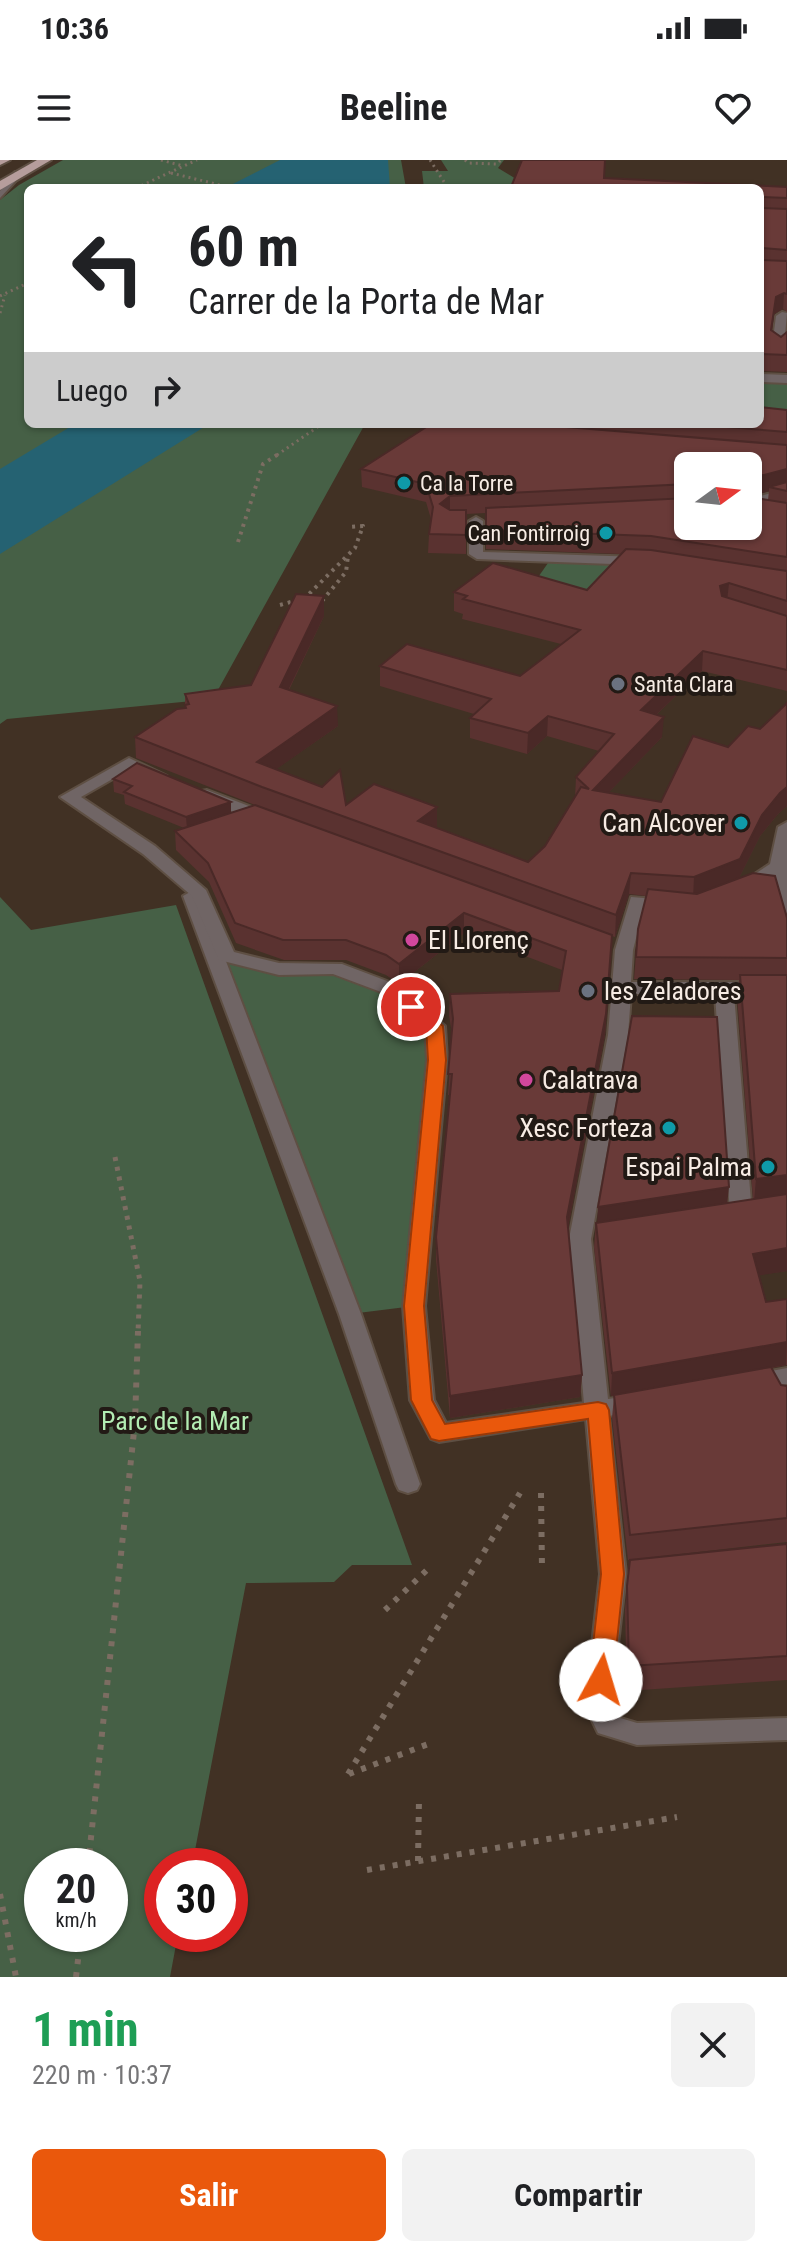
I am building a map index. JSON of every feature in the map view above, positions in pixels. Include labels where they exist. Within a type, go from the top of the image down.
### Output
[{"type":"highway","points":[[0,186],[39,162]]},
{"type":"street","points":[[782,349],[784,316]]},
{"type":"street","points":[[764,378],[787,379]]},
{"type":"street","points":[[762,501],[787,493]]},
{"type":"street","points":[[762,510],[773,513]]},
{"type":"street","points":[[477,521],[476,554],[664,563]]},
{"type":"street","points":[[229,824],[264,818],[129,763],[69,797],[149,850],[200,894],[226,956],[279,969],[335,968],[388,988],[435,1026],[437,1060],[414,1306],[422,1400],[439,1433],[658,1399]]},
{"type":"street","points":[[787,827],[778,852],[777,868],[787,908]]},
{"type":"street","points":[[149,850],[176,842]]},
{"type":"street","points":[[719,898],[777,868]]},
{"type":"street","points":[[192,896],[345,1300],[408,1484]]},
{"type":"street","points":[[695,908],[637,901],[617,948],[623,988],[618,1035],[580,1239],[613,1574],[598,1706],[608,1725],[637,1734],[787,1729]]},
{"type":"street","points":[[623,988],[787,988]]},
{"type":"street","points":[[724,988],[741,1214]]},
{"type":"street","points":[[580,1239],[609,1235]]},
{"type":"street","points":[[733,1386],[782,1377],[787,1400]]},
{"type":"street","points":[[613,1574],[644,1571]]},
{"type":"lane","points":[[0,196],[18,174]]},
{"type":"path","points":[[161,160],[184,166]]},
{"type":"path","points":[[144,184],[197,160]]},
{"type":"path","points":[[430,160],[445,184]]},
{"type":"path","points":[[465,160],[468,163],[497,164],[501,160]]},
{"type":"path","points":[[169,172],[216,184]]},
{"type":"path","points":[[0,296],[24,285]]},
{"type":"path","points":[[0,313],[6,294]]},
{"type":"path","points":[[238,542],[263,464],[316,428]]},
{"type":"path","points":[[280,605],[305,598],[355,548],[363,526],[348,527]]},
{"type":"path","points":[[320,604],[346,572],[348,554]]},
{"type":"path","points":[[90,1848],[135,1422],[140,1281],[115,1157]]},
{"type":"path","points":[[431,1743],[348,1774],[520,1493]]},
{"type":"path","points":[[541,1493],[542,1569]]},
{"type":"path","points":[[385,1610],[429,1568]]},
{"type":"path","points":[[418,1861],[419,1799]]},
{"type":"path","points":[[367,1870],[677,1817]]},
{"type":"path","points":[[0,1894],[16,1977]]},
{"type":"path","points":[[76,1977],[79,1952]]},
{"type":"green space","points":[[63,160],[401,160],[405,184],[24,184],[24,428],[363,428],[213,699],[7,719],[0,724],[0,200],[19,185]]},
{"type":"green space","points":[[441,160],[504,160],[498,168],[521,182],[424,184],[422,171],[448,171]]},
{"type":"green space","points":[[764,379],[787,380],[787,427],[764,423]]},
{"type":"green space","points":[[548,563],[640,564],[603,602],[525,596]]},
{"type":"green space","name":"Parc de la Mar","points":[[0,897],[31,930],[176,905],[412,1565],[352,1565],[334,1582],[246,1583],[195,1848],[144,1848],[144,1952],[175,1952],[170,1977],[0,1977]]},
{"type":"green space","points":[[226,956],[279,969],[335,968],[388,988],[435,1026],[414,1306],[350,1314],[221,967]]},
{"type":"water","points":[[280,160],[388,160],[390,184],[233,184]]},
{"type":"water","points":[[68,428],[203,428],[0,554],[0,469]]},
{"type":"building","points":[[522,160],[605,160],[604,178],[726,184],[512,184]]},
{"type":"building","points":[[764,186],[787,187],[787,198],[764,197]]},
{"type":"building","points":[[764,208],[787,209],[787,250],[764,248]]},
{"type":"building","points":[[764,260],[787,261],[787,294],[776,297],[771,330],[781,337],[787,332],[787,355],[764,354]]},
{"type":"building","points":[[764,407],[787,410],[787,432],[738,428],[764,428]]},
{"type":"building","points":[[425,428],[578,428],[787,445],[787,469],[762,475],[762,452],[674,452],[674,485],[450,496],[440,504],[450,510],[466,510],[466,535],[429,534],[433,507],[426,484],[361,469]]},
{"type":"building","points":[[787,482],[787,491],[769,487]]},
{"type":"building","points":[[674,499],[674,540],[486,530],[486,508]]},
{"type":"building","points":[[762,499],[787,503],[787,557],[677,540],[762,540]]},
{"type":"building","points":[[626,549],[787,571],[787,601],[729,583],[720,586],[722,596],[787,616],[787,670],[703,651],[641,710],[664,717],[593,790],[661,802],[693,736],[728,747],[748,726],[760,729],[787,703],[787,787],[762,815],[740,859],[694,877],[631,873],[616,915],[262,787],[135,737],[177,709],[186,708],[185,705],[189,704],[185,694],[251,685],[296,594],[324,596],[280,687],[337,706],[257,762],[322,787],[340,770],[346,805],[374,784],[437,807],[418,821],[528,862],[545,846],[581,787],[589,789],[576,777],[614,734],[548,716],[528,733],[470,718],[491,699],[380,666],[407,644],[520,676],[580,630],[463,599],[467,596],[454,592],[493,563],[587,590]]},
{"type":"building","points":[[137,763],[231,802],[186,817],[124,792],[132,786],[113,779]]},
{"type":"building","points":[[255,805],[612,935],[606,1014],[567,1217],[582,1375],[450,1396],[436,1237],[452,1074],[448,1074],[453,1019],[450,994],[559,991],[566,951],[464,913],[399,964],[386,955],[346,940],[283,940],[235,923],[208,863],[175,831]]},
{"type":"building","points":[[753,873],[775,876],[787,918],[787,958],[636,957],[638,929],[648,889],[697,894]]},
{"type":"building","points":[[740,975],[787,975],[787,1175],[756,1179]]},
{"type":"building","name":"Xesc Forteza","points":[[632,1016],[717,1017],[729,1187],[598,1207]]},
{"type":"building","points":[[787,1194],[787,1248],[753,1254],[766,1302],[787,1299],[787,1342],[612,1373],[596,1223]]},
{"type":"building","points":[[771,1367],[781,1385],[787,1386],[787,1518],[630,1535],[614,1395]]},
{"type":"building","points":[[787,1544],[787,1656],[629,1666],[627,1586],[630,1560]]},
{"type":"place","name":"Ca la Torre","points":[[404,483]]},
{"type":"place","name":"Can Fontirroig","points":[[606,533]]},
{"type":"place","name":"Santa Clara","points":[[618,684]]},
{"type":"place","name":"Can Alcover","points":[[741,823]]},
{"type":"place","name":"El Llorenç","points":[[412,940]]},
{"type":"place","name":"les Zeladores","points":[[588,991]]},
{"type":"place","name":"Calatrava","points":[[526,1080]]},
{"type":"place","name":"Xesc Forteza","points":[[669,1128]]},
{"type":"place","name":"Espai Palma","points":[[768,1167]]},
{"type":"route","points":[[411,1007],[435,1026],[437,1060],[414,1306],[422,1400],[439,1433],[598,1410],[613,1574],[601,1680]]}]
